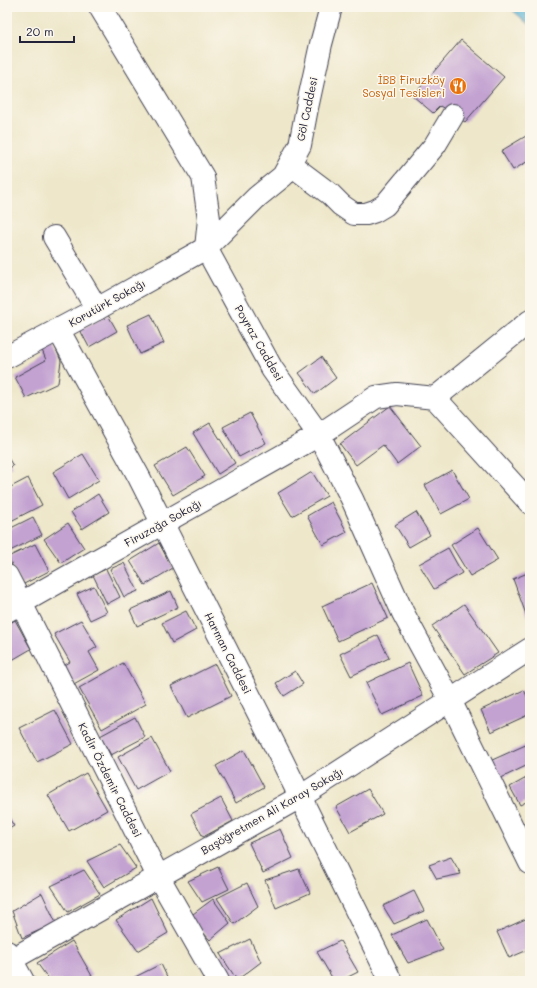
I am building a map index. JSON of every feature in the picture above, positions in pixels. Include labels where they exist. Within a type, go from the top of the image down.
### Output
[{"type":"street","points":[[100,7],[203,177],[209,219],[206,248]]},
{"type":"street","name":"Göl Caddesi","points":[[206,248],[256,197],[283,176],[300,145],[321,44],[331,7]]},
{"type":"street","points":[[290,164],[330,194],[341,206],[354,214],[366,214],[385,205],[435,145],[453,115]]},
{"type":"street","points":[[54,237],[97,308]]},
{"type":"street","name":"Korutürk Sokağı","points":[[7,357],[206,248]]},
{"type":"street","name":"Poyraz Caddesi","points":[[206,248],[272,369],[319,435],[352,499],[403,613],[450,700],[530,863]]},
{"type":"street","points":[[435,398],[530,321]]},
{"type":"street","name":"Harman Caddesi","points":[[58,330],[139,477],[391,981]]},
{"type":"street","points":[[319,435],[376,397],[398,394],[435,398],[530,503]]},
{"type":"street","name":"Firuzağa Sokağı","points":[[14,607],[319,435]]},
{"type":"street","name":"Kadir Özdemir Caddesi","points":[[7,576],[14,607],[158,876],[218,981]]},
{"type":"street","name":"Başöğretmen Ali Karay Sokağı","points":[[8,958],[300,797],[530,649]]},
{"type":"street","points":[[8,958],[22,981]]},
{"type":"water","points":[[509,7],[530,7],[530,26]]},
{"type":"building","name":"İBB Firuzköy Sosyal Tesisleri","points":[[461,40],[504,77],[465,122],[440,106],[433,113],[413,96]]},
{"type":"building","points":[[526,136],[530,144],[530,160],[513,170],[501,151]]},
{"type":"building","points":[[151,314],[164,343],[140,354],[127,325]]},
{"type":"building","points":[[108,315],[117,331],[89,347],[80,330]]},
{"type":"building","points":[[54,344],[61,361],[58,383],[26,398],[15,377],[46,360],[42,350]]},
{"type":"building","points":[[321,357],[336,378],[315,394],[299,373]]},
{"type":"building","points":[[390,406],[421,446],[397,464],[383,445],[356,465],[340,444]]},
{"type":"building","points":[[250,413],[266,443],[239,457],[223,427]]},
{"type":"building","points":[[210,423],[235,463],[218,474],[193,433]]},
{"type":"building","points":[[187,447],[205,476],[173,495],[155,466]]},
{"type":"building","points":[[83,454],[99,480],[68,499],[53,472]]},
{"type":"building","points":[[7,456],[13,466],[7,469]]},
{"type":"building","points":[[452,470],[469,499],[441,514],[425,485]]},
{"type":"building","points":[[312,472],[327,496],[292,516],[278,493]]},
{"type":"building","points":[[28,478],[42,505],[7,523],[7,489]]},
{"type":"building","points":[[98,494],[109,512],[82,529],[71,512]]},
{"type":"building","points":[[331,502],[347,532],[323,545],[307,516]]},
{"type":"building","points":[[416,512],[430,535],[409,547],[395,525]]},
{"type":"building","points":[[33,517],[42,535],[10,551],[7,545],[7,530]]},
{"type":"building","points":[[68,523],[84,548],[61,563],[44,539]]},
{"type":"building","points":[[478,528],[498,560],[470,576],[451,545]]},
{"type":"building","points":[[159,543],[173,568],[145,585],[130,561]]},
{"type":"building","points":[[35,544],[49,571],[22,585],[8,557]]},
{"type":"building","points":[[448,548],[462,573],[434,589],[419,564]]},
{"type":"building","points":[[124,563],[138,591],[124,597],[110,569]]},
{"type":"building","points":[[106,569],[120,597],[107,604],[93,575]]},
{"type":"building","points":[[530,572],[530,616],[527,617],[513,579]]},
{"type":"building","points":[[372,583],[388,618],[338,641],[322,606]]},
{"type":"building","points":[[94,586],[107,612],[90,620],[77,594]]},
{"type":"building","points":[[171,591],[178,607],[137,626],[130,610]]},
{"type":"building","points":[[464,604],[498,653],[465,674],[432,626]]},
{"type":"building","points":[[186,611],[196,630],[172,643],[162,623]]},
{"type":"building","points":[[15,620],[31,649],[7,663],[7,625]]},
{"type":"building","points":[[81,620],[97,647],[89,652],[99,670],[70,686],[60,668],[70,662],[54,634]]},
{"type":"building","points":[[378,635],[389,658],[351,676],[340,654]]},
{"type":"building","points":[[123,663],[146,704],[102,729],[79,688]]},
{"type":"building","points":[[408,663],[423,696],[382,715],[366,683]]},
{"type":"building","points":[[215,664],[231,696],[187,718],[171,686]]},
{"type":"building","points":[[295,671],[303,684],[284,696],[276,683]]},
{"type":"building","points":[[524,690],[530,702],[530,714],[491,732],[481,710]]},
{"type":"building","points":[[55,710],[73,744],[37,762],[19,728]]},
{"type":"building","points":[[135,717],[145,737],[111,755],[100,736]]},
{"type":"building","points":[[152,738],[170,771],[136,790],[118,757]]},
{"type":"building","points":[[530,743],[530,764],[499,779],[490,761]]},
{"type":"building","points":[[244,750],[264,787],[236,803],[216,766]]},
{"type":"building","points":[[86,773],[107,810],[69,831],[48,795]]},
{"type":"building","points":[[530,776],[530,800],[520,805],[510,787]]},
{"type":"building","points":[[368,789],[383,814],[350,832],[336,807]]},
{"type":"building","points":[[221,798],[233,821],[203,837],[191,814]]},
{"type":"building","points":[[7,815],[14,826],[7,830]]},
{"type":"building","points":[[280,829],[293,858],[263,873],[249,843]]},
{"type":"building","points":[[120,845],[136,868],[104,887],[87,861]]},
{"type":"building","points":[[451,857],[461,874],[437,879],[429,865]]},
{"type":"building","points":[[218,867],[229,889],[202,902],[188,881]]},
{"type":"building","points":[[299,869],[310,893],[276,908],[265,880]]},
{"type":"building","points":[[84,870],[100,894],[68,912],[51,886]]},
{"type":"building","points":[[247,883],[258,906],[234,924],[217,898]]},
{"type":"building","points":[[414,891],[424,911],[394,924],[383,906]]},
{"type":"building","points":[[42,893],[56,923],[22,938],[12,911]]},
{"type":"building","points":[[151,898],[168,933],[138,951],[116,920]]},
{"type":"building","points":[[213,899],[230,923],[210,940],[189,917]]},
{"type":"building","points":[[530,917],[530,949],[509,958],[497,932]]},
{"type":"building","points":[[427,919],[443,950],[408,963],[392,935]]},
{"type":"building","points":[[250,939],[261,962],[237,980],[220,954]]},
{"type":"building","points":[[72,941],[92,976],[83,981],[50,981],[37,963]]},
{"type":"building","points":[[340,941],[358,972],[340,981],[334,981],[317,952]]},
{"type":"building","points":[[161,964],[169,981],[133,981],[131,979]]},
{"type":"place","name":"İBB Firuzköy Sosyal Tesisleri","points":[[458,86]]}]
